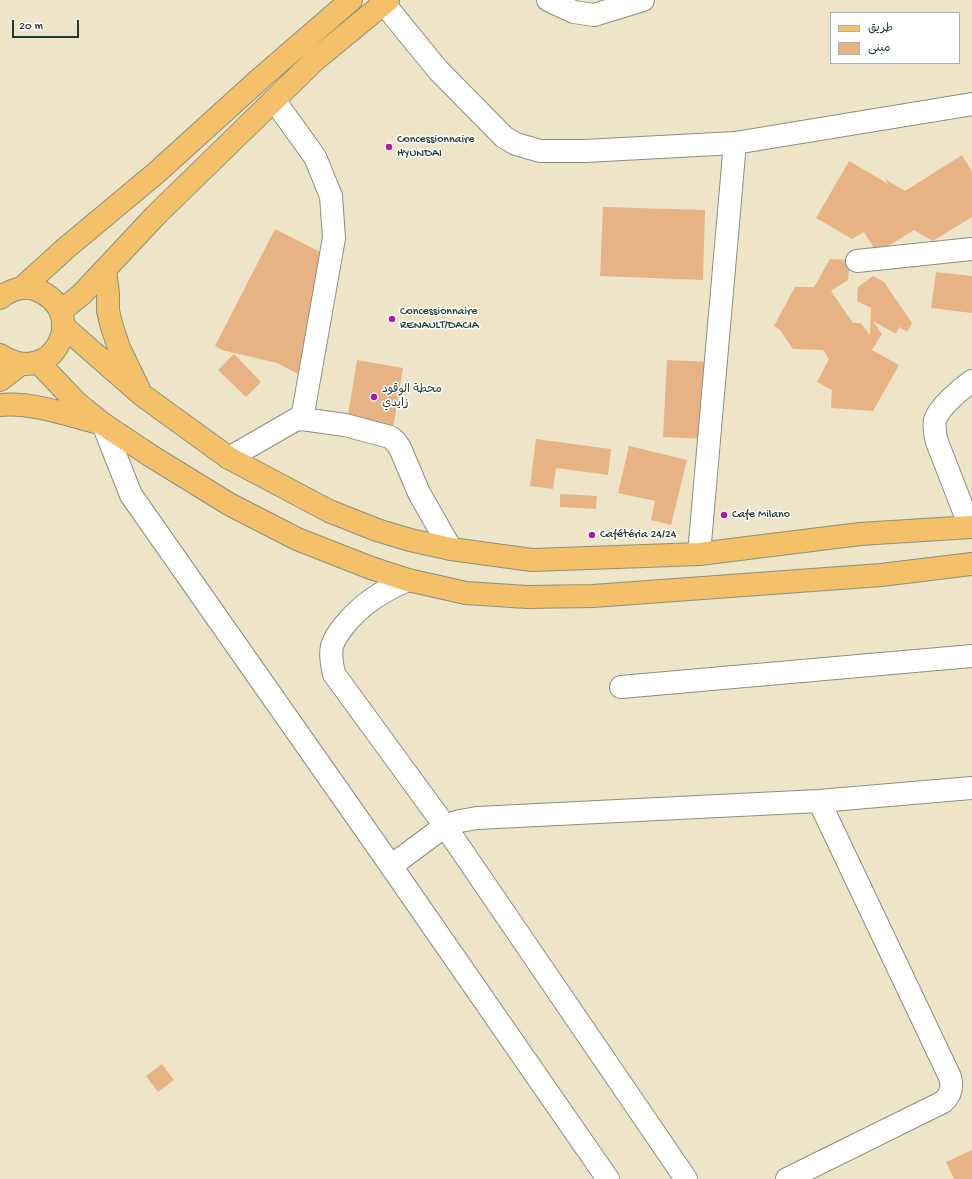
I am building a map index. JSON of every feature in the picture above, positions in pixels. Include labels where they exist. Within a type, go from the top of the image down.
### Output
[{"type":"main road","points":[[22,288],[66,248],[156,173],[262,77],[351,0]]},
{"type":"main road","points":[[0,380],[30,363],[48,357],[62,338],[62,319],[82,294],[156,215],[316,60],[384,1]]},
{"type":"main road","points":[[105,270],[108,294],[108,311],[112,327],[119,348],[142,395]]},
{"type":"main road","points":[[0,298],[11,291],[22,288],[34,289],[45,294],[54,301],[62,319],[142,395],[229,458],[329,511],[377,530],[410,540],[451,549],[532,560],[699,554],[860,534],[971,527]]},
{"type":"main road","points":[[0,354],[9,361],[30,363],[103,424],[151,456],[229,504],[263,522],[305,542],[371,568],[408,580],[466,593],[527,597],[593,596],[881,575],[972,564]]},
{"type":"main road","points":[[0,405],[9,404],[38,408],[103,424]]},
{"type":"street","points":[[548,0],[574,12],[594,15],[643,0]]},
{"type":"street","points":[[384,1],[438,70],[504,137],[516,144],[540,151],[585,151],[735,143],[972,104]]},
{"type":"street","points":[[274,100],[315,157],[331,196],[334,238],[302,419]]},
{"type":"street","points":[[699,554],[735,143]]},
{"type":"street","points":[[856,261],[972,249]]},
{"type":"street","points":[[971,527],[937,442],[934,430],[935,419],[944,406],[972,381]]},
{"type":"street","points":[[229,458],[295,420],[302,419],[345,425],[390,437],[400,448],[419,493],[451,549]]},
{"type":"street","points":[[103,424],[131,495],[608,1179]]},
{"type":"street","points":[[408,580],[377,594],[352,616],[332,645],[331,660],[334,674],[445,826],[686,1179]]},
{"type":"street","points":[[621,686],[972,656]]},
{"type":"street","points":[[391,866],[445,826],[460,821],[493,817],[509,818],[819,801],[972,788]]},
{"type":"street","points":[[787,1179],[943,1102],[950,1094],[952,1088],[950,1077],[819,801]]},
{"type":"building","points":[[962,155],[972,172],[972,217],[933,241],[914,230],[877,253],[864,232],[852,239],[816,218],[849,161],[888,184],[885,179],[905,191]]},
{"type":"building","points":[[603,207],[705,210],[703,280],[600,276]]},
{"type":"building","points":[[275,229],[332,258],[307,376],[298,374],[277,363],[222,350],[215,346]]},
{"type":"building","points":[[830,259],[850,260],[848,280],[831,291],[853,323],[861,323],[870,335],[871,308],[857,301],[858,287],[873,276],[884,282],[912,323],[907,332],[899,327],[896,334],[873,321],[882,334],[872,350],[899,365],[873,411],[831,408],[832,390],[817,382],[829,359],[823,350],[793,349],[780,330],[774,326],[795,287],[814,287]]},
{"type":"building","points":[[936,272],[972,276],[972,313],[931,308]]},
{"type":"building","points":[[234,354],[261,382],[246,397],[218,370]]},
{"type":"building","name":"محطة الوقود زايدي","points":[[357,360],[403,368],[392,435],[346,427]]},
{"type":"building","points":[[667,360],[711,362],[708,439],[663,437]]},
{"type":"building","points":[[536,439],[611,449],[608,475],[556,468],[553,489],[530,486]]},
{"type":"building","points":[[629,446],[687,460],[671,525],[651,520],[655,501],[618,493]]},
{"type":"building","points":[[560,494],[597,496],[596,509],[560,507]]},
{"type":"building","points":[[162,1064],[174,1080],[158,1092],[146,1076]]},
{"type":"building","points":[[972,1150],[972,1179],[954,1179],[946,1162]]},
{"type":"place","name":"Concessionnaire HYUNDAI","points":[[389,147]]},
{"type":"place","name":"Concessionnaire RENAULT/DACIA","points":[[392,319]]},
{"type":"place","name":"محطة الوقود زايدي","points":[[374,397]]},
{"type":"place","name":"Cafe Milano","points":[[724,515]]},
{"type":"place","name":"Cafétéria 24/24","points":[[592,535]]}]
